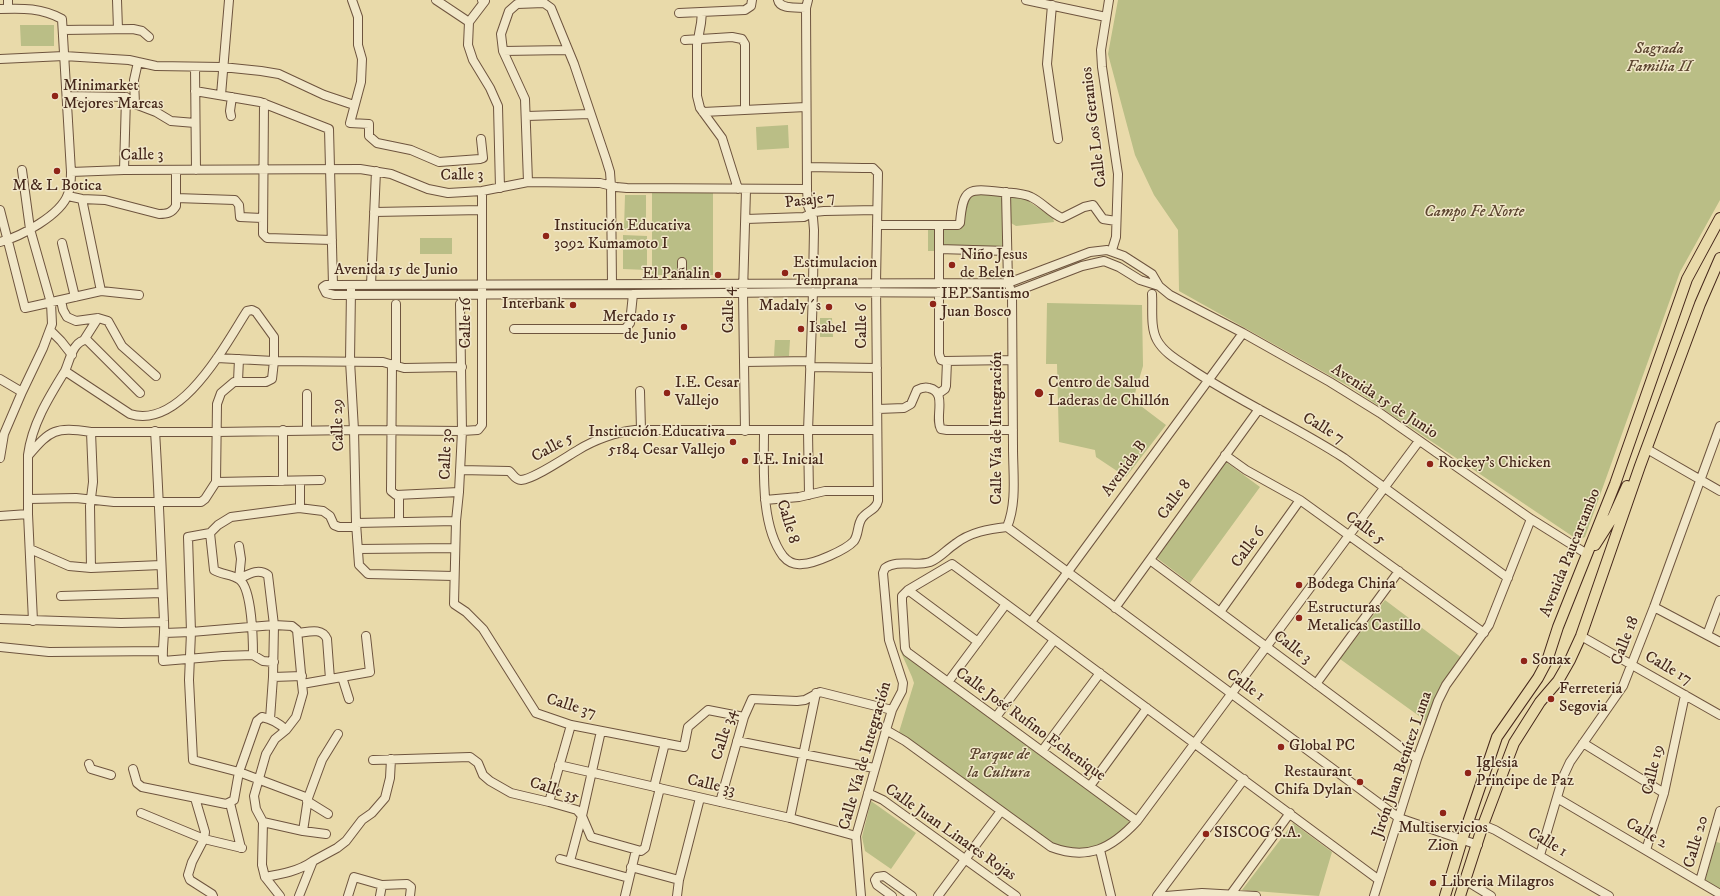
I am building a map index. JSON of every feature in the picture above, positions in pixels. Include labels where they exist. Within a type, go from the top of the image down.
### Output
[{"type":"main road","name":"Avenida Paucartambo","points":[[1444,896],[1497,737],[1538,678],[1547,661],[1558,627],[1618,477],[1687,279],[1720,218]]},
{"type":"main road","name":"Avenida Paucartambo","points":[[1460,896],[1478,845],[1483,825],[1514,743],[1540,702],[1558,681],[1570,660],[1580,636],[1640,466],[1700,304],[1720,259]]},
{"type":"main road","points":[[1587,554],[1597,543],[1613,517],[1631,476],[1640,466]]},
{"type":"street","points":[[117,0],[118,29]]},
{"type":"street","points":[[221,95],[222,67],[229,0]]},
{"type":"street","points":[[352,0],[358,17],[358,45],[362,59],[361,82],[350,123],[369,124],[369,136],[377,143],[411,150],[439,162],[480,159],[483,155],[481,139]]},
{"type":"street","points":[[436,0],[469,22]]},
{"type":"street","points":[[482,0],[484,1],[469,22],[467,37],[468,46],[473,60],[495,97],[498,106],[500,188]]},
{"type":"street","points":[[679,13],[748,9],[751,6],[752,0]]},
{"type":"street","points":[[778,0],[778,3],[782,6],[807,4],[807,189],[808,206],[812,214],[814,230],[808,431],[809,495]]},
{"type":"street","points":[[1026,0],[1049,3],[1106,17]]},
{"type":"street","name":"Calle Los Geranios","points":[[1109,0],[1101,50],[1102,68],[1118,174],[1116,237],[1112,250]]},
{"type":"street","points":[[528,182],[527,116],[525,99],[503,51],[501,34],[512,3],[546,2],[552,11],[568,50],[610,172],[612,284]]},
{"type":"street","points":[[1049,3],[1047,64],[1058,139]]},
{"type":"street","points":[[4,241],[30,229],[48,218],[58,209],[68,196],[71,172],[62,19],[50,13],[26,8],[5,6]]},
{"type":"street","name":"Calle 4","points":[[702,12],[701,28],[698,39],[697,96],[703,112],[722,138],[727,148],[742,190],[746,219],[743,292],[745,431]]},
{"type":"street","points":[[63,30],[133,29],[142,31],[150,37]]},
{"type":"street","points":[[685,40],[740,38],[744,41],[745,109]]},
{"type":"street","points":[[503,51],[568,50]]},
{"type":"street","points":[[0,59],[64,56],[138,62],[156,66],[222,67],[278,74],[324,95],[354,104]]},
{"type":"street","points":[[135,104],[134,80],[138,62]]},
{"type":"street","points":[[195,66],[196,170]]},
{"type":"street","points":[[195,91],[264,103],[329,129],[333,285]]},
{"type":"street","points":[[67,96],[126,98],[135,104],[156,112],[171,121],[195,123]]},
{"type":"street","points":[[232,97],[230,111],[232,116]]},
{"type":"street","points":[[124,170],[126,98]]},
{"type":"street","points":[[264,103],[263,234],[267,238],[332,240]]},
{"type":"street","points":[[703,112],[745,109],[806,108]]},
{"type":"street","points":[[527,116],[590,114]]},
{"type":"street","name":"Calle 6","points":[[797,564],[807,564],[816,561],[852,543],[857,534],[861,520],[877,505],[878,409],[876,283],[878,173],[875,170],[862,168],[807,167]]},
{"type":"street","name":"Calle 3","points":[[71,172],[124,170],[360,169],[376,170],[400,176],[422,187],[437,192],[448,193],[482,191],[528,182],[600,183],[627,188],[742,190],[807,189]]},
{"type":"street","points":[[0,458],[4,434],[43,348],[52,324],[51,303],[30,229],[22,170]]},
{"type":"street","points":[[68,196],[82,199],[105,200],[159,214],[167,214],[173,211],[176,206],[176,170]]},
{"type":"street","points":[[372,285],[376,170]]},
{"type":"street","points":[[877,225],[958,225],[960,223],[962,203],[969,192],[978,189],[1032,197],[1055,215],[1062,218],[1084,207],[1093,205],[1103,219],[1116,220]]},
{"type":"street","name":"Calle 16","points":[[462,431],[478,430],[482,424],[482,191]]},
{"type":"street","name":"Calle Vía de Integración","points":[[861,896],[856,836],[874,768],[892,710],[902,692],[903,683],[889,640],[883,577],[885,568],[896,564],[929,562],[939,558],[955,543],[966,537],[994,529],[1008,527],[1011,519],[1013,505],[1012,293],[1008,283],[1006,192]]},
{"type":"street","points":[[176,198],[235,200],[239,205],[240,217],[262,218]]},
{"type":"street","points":[[82,199],[101,291]]},
{"type":"street","points":[[0,210],[4,241],[25,308],[101,291],[138,295]]},
{"type":"street","points":[[374,212],[482,210]]},
{"type":"street","name":"Pasaje 7","points":[[746,219],[804,217],[824,211],[877,210]]},
{"type":"street","points":[[939,225],[939,282]]},
{"type":"street","points":[[62,243],[75,297]]},
{"type":"street","points":[[939,249],[1007,251]]},
{"type":"street","name":"Avenida 15 de Junio","points":[[1159,286],[1140,280],[1108,262],[1100,261],[1082,266],[1012,293],[877,292],[813,287],[744,283],[326,285],[323,287],[323,291],[334,295],[633,294],[743,292],[813,287],[876,283],[1008,283],[1090,252],[1112,250],[1152,274],[1159,286],[1170,295],[1243,333],[1330,382],[1380,413],[1531,519],[1587,554]]},
{"type":"street","points":[[682,262],[682,276]]},
{"type":"street","name":"Calle 29","points":[[351,285],[350,361],[354,430],[356,525],[359,565],[368,574],[454,576]]},
{"type":"street","points":[[939,292],[939,354],[941,360],[1012,360]]},
{"type":"street","points":[[514,329],[625,329],[630,324],[633,294]]},
{"type":"street","name":"Calle 7","points":[[1152,294],[1153,330],[1159,343],[1173,357],[1208,380],[1317,440],[1344,458],[1508,578]]},
{"type":"street","points":[[61,300],[63,310],[67,317],[76,321],[98,318],[108,321],[122,346],[156,376]]},
{"type":"street","points":[[396,304],[391,431],[391,491],[394,495],[459,492]]},
{"type":"street","name":"Calle 30","points":[[454,604],[456,521],[462,431],[460,304]]},
{"type":"street","points":[[29,499],[76,498],[114,502],[201,502],[205,499],[216,482],[217,404],[221,393],[230,384],[238,381],[266,382],[272,379],[274,337],[256,312],[252,310],[247,311],[212,366],[175,405],[162,412],[146,416],[130,414],[66,371]]},
{"type":"street","points":[[33,621],[28,514],[28,456],[30,441],[48,399],[66,371],[75,346],[84,340],[98,318]]},
{"type":"street","points":[[50,330],[72,355]]},
{"type":"street","name":"Avenida B","points":[[1031,622],[1243,333]]},
{"type":"street","points":[[84,340],[87,340],[140,393]]},
{"type":"street","points":[[217,358],[274,361],[383,362],[404,368],[462,367]]},
{"type":"street","points":[[238,381],[239,359]]},
{"type":"street","points":[[938,394],[945,389],[946,386],[947,361]]},
{"type":"street","points":[[744,362],[877,368]]},
{"type":"street","points":[[0,379],[22,392]]},
{"type":"street","points":[[878,409],[904,408],[911,404],[915,393],[920,388],[934,390],[938,394],[939,424],[941,429],[1013,430]]},
{"type":"street","points":[[640,391],[641,430]]},
{"type":"street","points":[[307,394],[307,430]]},
{"type":"street","name":"Calle 8","points":[[1115,608],[1259,409]]},
{"type":"street","name":"Calle 18","points":[[1540,855],[1563,777],[1570,762],[1623,686],[1632,665],[1720,426]]},
{"type":"street","points":[[28,456],[41,440],[50,433],[73,429],[91,432],[216,432],[283,430],[462,431]]},
{"type":"street","points":[[283,430],[283,481]]},
{"type":"street","name":"Calle 5","points":[[460,470],[509,471],[516,478],[522,480],[592,443],[621,433],[641,430],[877,430]]},
{"type":"street","points":[[155,431],[164,622],[162,651],[163,661],[190,658],[253,656],[263,661],[274,662]]},
{"type":"street","name":"Calle 8","points":[[764,431],[765,500],[772,532],[779,548],[787,560],[797,564]]},
{"type":"street","points":[[91,432],[93,482],[90,506],[91,568]]},
{"type":"street","points":[[886,730],[905,741],[1051,848],[1072,852],[1100,850],[1116,841],[1137,821],[1419,440]]},
{"type":"street","points":[[1647,449],[1720,491]]},
{"type":"street","name":"Calle 5","points":[[1225,455],[1246,470],[1300,500],[1484,633]]},
{"type":"street","points":[[216,482],[321,480]]},
{"type":"street","points":[[300,481],[300,508]]},
{"type":"street","points":[[765,500],[809,495],[825,491],[877,491]]},
{"type":"street","points":[[399,495],[399,522]]},
{"type":"street","name":"Calle 6","points":[[1220,612],[1300,500]]},
{"type":"street","points":[[328,814],[308,799],[259,779],[193,760],[189,680],[191,632],[188,537],[210,533],[218,525],[231,517],[300,508],[323,511],[330,516],[334,524],[339,527],[399,522],[456,521]]},
{"type":"street","points":[[0,516],[28,514]]},
{"type":"street","name":"Jirón Juan Benítez Luna","points":[[1374,896],[1417,759],[1442,693],[1489,625],[1531,519]]},
{"type":"street","name":"Calle 1","points":[[1008,527],[1399,818],[1478,845]]},
{"type":"street","points":[[210,533],[214,570],[220,574],[239,579],[245,587],[252,627],[253,656]]},
{"type":"street","points":[[239,546],[241,559],[239,579]]},
{"type":"street","points":[[358,549],[455,548]]},
{"type":"street","points":[[30,549],[69,566],[91,568],[161,565]]},
{"type":"street","name":"Calle 3","points":[[1150,560],[1417,759]]},
{"type":"street","points":[[978,642],[908,590],[952,564],[1379,880]]},
{"type":"street","points":[[1316,684],[1399,571]]},
{"type":"street","points":[[239,579],[251,573],[260,572],[268,575],[274,625],[274,662],[270,719]]},
{"type":"street","name":"Calle José Rufino Echenique","points":[[908,590],[902,596],[905,648],[907,652],[1137,821]]},
{"type":"street","points":[[61,596],[162,594]]},
{"type":"street","points":[[1707,635],[1720,600]]},
{"type":"street","name":"Calle 37","points":[[454,604],[466,612],[483,629],[536,713],[571,724],[601,731],[684,747],[688,727],[708,710],[744,717]]},
{"type":"street","points":[[948,682],[1006,604]]},
{"type":"street","points":[[1654,607],[1720,642]]},
{"type":"street","points":[[0,619],[121,623],[164,622]]},
{"type":"street","points":[[164,633],[274,625],[292,626],[296,628],[298,633],[303,693],[300,707],[296,717],[286,730],[276,739],[266,754],[254,796],[256,809],[263,822],[262,865],[265,878],[280,896]]},
{"type":"street","points":[[298,633],[318,631],[326,635],[330,679]]},
{"type":"street","points":[[273,676],[302,680],[330,679],[370,672],[366,636]]},
{"type":"street","name":"Calle 17","points":[[1580,636],[1720,715]]},
{"type":"street","points":[[996,717],[1054,640]]},
{"type":"street","points":[[0,647],[49,652],[95,653],[162,651]]},
{"type":"street","points":[[1042,751],[1100,673]]},
{"type":"street","points":[[342,677],[349,699]]},
{"type":"street","points":[[790,818],[816,693],[820,692],[892,710]]},
{"type":"street","name":"Calle 34","points":[[720,802],[744,717],[752,699],[797,701],[805,700],[816,693]]},
{"type":"street","name":"Calle 19","points":[[1646,850],[1664,793],[1685,695]]},
{"type":"street","points":[[1090,786],[1147,708]]},
{"type":"street","points":[[133,769],[137,783],[142,787],[226,804],[230,803],[234,800],[239,772],[257,721],[262,717],[270,719],[278,723],[286,730]]},
{"type":"street","points":[[549,802],[571,724]]},
{"type":"street","points":[[570,861],[582,816],[601,731]]},
{"type":"street","points":[[303,831],[308,799],[322,760],[338,734]]},
{"type":"street","points":[[737,741],[874,768]]},
{"type":"street","points":[[1583,742],[1664,793]]},
{"type":"street","points":[[625,896],[631,867],[640,850],[657,787],[665,744]]},
{"type":"street","name":"Calle 35","points":[[391,759],[470,757],[478,763],[483,775],[490,781],[511,793],[577,810],[582,816],[591,838],[640,850]]},
{"type":"street","points":[[265,878],[286,873],[305,866],[337,848],[346,841],[362,820],[372,813],[385,798],[390,778],[391,759],[374,760]]},
{"type":"street","points":[[89,764],[91,770],[111,775]]},
{"type":"street","name":"Calle 33","points":[[559,765],[790,818],[856,836]]},
{"type":"street","points":[[1157,896],[1244,779]]},
{"type":"street","name":"Calle Juan Linares Rojas","points":[[868,793],[883,800],[1016,896]]},
{"type":"street","points":[[195,798],[205,832],[204,839],[192,862],[188,875],[190,880],[213,896]]},
{"type":"street","points":[[677,896],[679,880],[700,798]]},
{"type":"street","name":"Calle 2","points":[[1557,798],[1700,881],[1715,894]]},
{"type":"street","points":[[141,813],[204,839],[241,848],[230,803]]},
{"type":"street","points":[[938,896],[1001,811]]},
{"type":"street","name":"Calle 20","points":[[1700,881],[1720,811]]},
{"type":"street","points":[[1231,894],[1290,813]]},
{"type":"street","points":[[263,822],[303,831],[326,834]]},
{"type":"street","name":"Calle 1","points":[[1468,823],[1483,825],[1540,855],[1608,896]]},
{"type":"street","points":[[1100,850],[1111,896]]},
{"type":"street","points":[[560,859],[629,878]]},
{"type":"street","points":[[299,896],[313,861]]},
{"type":"street","points":[[631,867],[679,880]]},
{"type":"street","points":[[892,896],[877,885],[875,880],[877,877],[884,876],[912,896]]},
{"type":"street","points":[[348,896],[354,877],[382,885],[409,885],[411,887],[410,896]]},
{"type":"street","points":[[1465,880],[1491,896]]},
{"type":"street","points":[[380,896],[382,885]]},
{"type":"street","points":[[1166,896],[1202,893],[1256,896]]},
{"type":"green space","name":"Campo Fe Norte","points":[[1118,0],[1720,0],[1720,200],[1680,272],[1585,537],[1578,540],[1352,388],[1179,291],[1178,230],[1154,195],[1135,155],[1108,54]]},
{"type":"green space","points":[[20,25],[54,25],[54,46],[21,46]]},
{"type":"green space","points":[[788,125],[789,148],[757,150],[756,127]]},
{"type":"green space","points":[[652,189],[713,190],[713,275],[652,275]]},
{"type":"green space","points":[[974,192],[1003,195],[1004,246],[1002,249],[943,247],[943,227],[962,227],[963,204]]},
{"type":"green space","points":[[625,195],[646,195],[646,230],[624,229]]},
{"type":"green space","points":[[1021,196],[1053,218],[1054,222],[1016,226],[1011,223],[1010,197]]},
{"type":"green space","points":[[928,230],[935,230],[935,251],[928,251]]},
{"type":"green space","points":[[623,235],[647,236],[647,270],[623,269]]},
{"type":"green space","points":[[420,238],[452,238],[452,254],[420,254]]},
{"type":"green space","points":[[1047,303],[1142,305],[1143,366],[1133,400],[1166,425],[1126,477],[1096,457],[1095,450],[1059,442],[1057,364],[1046,364]]},
{"type":"green space","points":[[820,318],[832,318],[833,337],[820,337]]},
{"type":"green space","points":[[775,340],[790,340],[789,356],[774,356]]},
{"type":"green space","points":[[1226,462],[1260,487],[1190,583],[1157,558]]},
{"type":"green space","points":[[1385,600],[1462,658],[1433,704],[1426,721],[1340,659]]},
{"type":"green space","name":"Parque de la Cultura","points":[[900,650],[1127,819],[1130,823],[1129,826],[1104,845],[1097,847],[1083,849],[1048,843],[899,732],[914,683]]},
{"type":"green space","points":[[871,801],[916,833],[891,869],[865,851],[862,837]]},
{"type":"green space","points":[[1293,823],[1332,852],[1319,896],[1242,890]]},
{"type":"green space","points":[[1713,841],[1720,843],[1720,891],[1703,881]]},
{"type":"place","name":"Minimarket Mejores Marcas","points":[[55,96]]},
{"type":"place","name":"M & L Botica","points":[[57,171]]},
{"type":"place","name":"Institución Educativa 3092 Kumamoto I","points":[[546,236]]},
{"type":"place","name":"Niño Jesus de Belen","points":[[952,265]]},
{"type":"place","name":"Estimulacion Temprana","points":[[785,273]]},
{"type":"place","name":"El Pañalin","points":[[718,275]]},
{"type":"place","name":"IEP Santismo Juan Bosco","points":[[933,304]]},
{"type":"place","name":"Interbank","points":[[573,305]]},
{"type":"place","name":"Madaly´s","points":[[829,307]]},
{"type":"place","name":"Mercado 15 de Junio","points":[[684,327]]},
{"type":"place","name":"Isabel","points":[[801,329]]},
{"type":"place","name":"I.E. Cesar Vallejo","points":[[667,393]]},
{"type":"place","name":"Centro de Salud Laderas de Chillón","points":[[1039,393]]},
{"type":"place","name":"Institución Educativa 5184 Cesar Vallejo","points":[[733,442]]},
{"type":"place","name":"I.E. Inicial","points":[[745,461]]},
{"type":"place","name":"Rockey's Chicken","points":[[1430,464]]},
{"type":"place","name":"Bodega China","points":[[1299,585]]},
{"type":"place","name":"Estructuras Metalicas Castillo","points":[[1299,618]]},
{"type":"place","name":"Sonax","points":[[1524,661]]},
{"type":"place","name":"Ferreteria Segovia","points":[[1551,699]]},
{"type":"place","name":"Global PC","points":[[1281,747]]},
{"type":"place","name":"Iglesia Principe de Paz","points":[[1468,773]]},
{"type":"place","name":"Restaurant Chifa Dylan","points":[[1360,782]]},
{"type":"place","name":"Multiservicios Zion","points":[[1443,813]]},
{"type":"place","name":"SISCOG S.A.","points":[[1206,834]]},
{"type":"place","name":"Libreria Milagros","points":[[1433,883]]},
{"type":"park label","name":"Sagrada Familia II","points":[[1659,59]]}]
